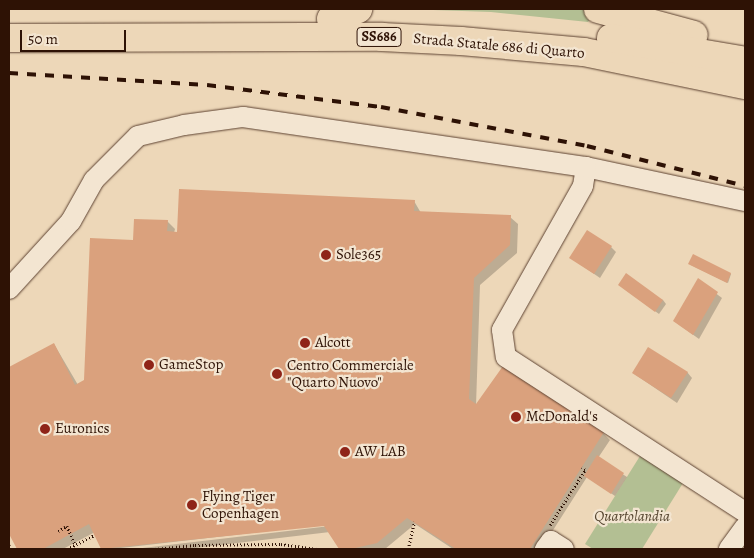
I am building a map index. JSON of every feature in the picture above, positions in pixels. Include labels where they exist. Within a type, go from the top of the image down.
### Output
[{"type":"highway","points":[[331,18],[358,9]]},
{"type":"highway","points":[[598,9],[736,46],[745,52]]},
{"type":"highway","name":"Strada Statale 686 di Quarto","points":[[9,20],[331,18],[445,22],[547,30],[745,61]]},
{"type":"highway","name":"Strada Statale 686 di Quarto","points":[[9,38],[382,38],[460,40],[584,52],[745,85]]},
{"type":"street","points":[[9,289],[71,221],[94,180],[138,136],[184,125],[243,117],[586,167],[745,201]]},
{"type":"street","points":[[586,167],[583,186],[502,330],[506,357],[745,512]]},
{"type":"street","points":[[729,549],[745,526]]},
{"type":"street","points":[[545,541],[550,541],[564,549]]},
{"type":"path","points":[[545,541],[585,470],[581,468]]},
{"type":"path","points":[[408,549],[414,522]]},
{"type":"path","points":[[58,531],[67,526],[76,544]]},
{"type":"path","points":[[67,549],[94,535]]},
{"type":"path","points":[[155,549],[195,544],[271,544],[317,549]]},
{"type":"path","points":[[9,545],[11,549]]},
{"type":"green space","points":[[404,9],[581,9],[592,13],[592,17],[588,22],[491,12]]},
{"type":"green space","name":"Quartolandia","points":[[640,456],[683,483],[642,549],[593,549],[585,544]]},
{"type":"building","name":"Centro Commerciale \"Quarto Nuovo\"","points":[[179,189],[415,200],[414,211],[511,215],[510,245],[474,278],[469,399],[476,404],[503,366],[604,432],[530,549],[456,549],[407,518],[377,543],[351,549],[339,549],[324,526],[101,549],[89,524],[43,549],[17,549],[9,534],[9,367],[54,343],[75,385],[84,380],[90,238],[133,240],[134,219],[168,220],[167,231],[177,232]]},
{"type":"building","points":[[587,230],[612,246],[594,274],[569,258]]},
{"type":"building","points":[[693,254],[731,273],[727,283],[688,264]]},
{"type":"building","points":[[626,273],[663,300],[655,312],[618,285]]},
{"type":"building","points":[[698,278],[718,292],[693,335],[673,321]]},
{"type":"building","points":[[648,347],[688,372],[671,398],[632,373]]},
{"type":"building","points":[[597,455],[624,473],[611,494],[584,476]]},
{"type":"railway","points":[[9,73],[207,85],[381,107],[587,146],[745,186]]},
{"type":"place","name":"Sole365","points":[[326,255]]},
{"type":"place","name":"Alcott","points":[[305,343]]},
{"type":"place","name":"GameStop","points":[[149,365]]},
{"type":"place","name":"Centro Commerciale \"Quarto Nuovo\"","points":[[277,374]]},
{"type":"place","name":"McDonald's","points":[[516,417]]},
{"type":"place","name":"Euronics","points":[[45,429]]},
{"type":"place","name":"AW LAB","points":[[345,452]]},
{"type":"place","name":"Flying Tiger Copenhagen","points":[[192,505]]}]
